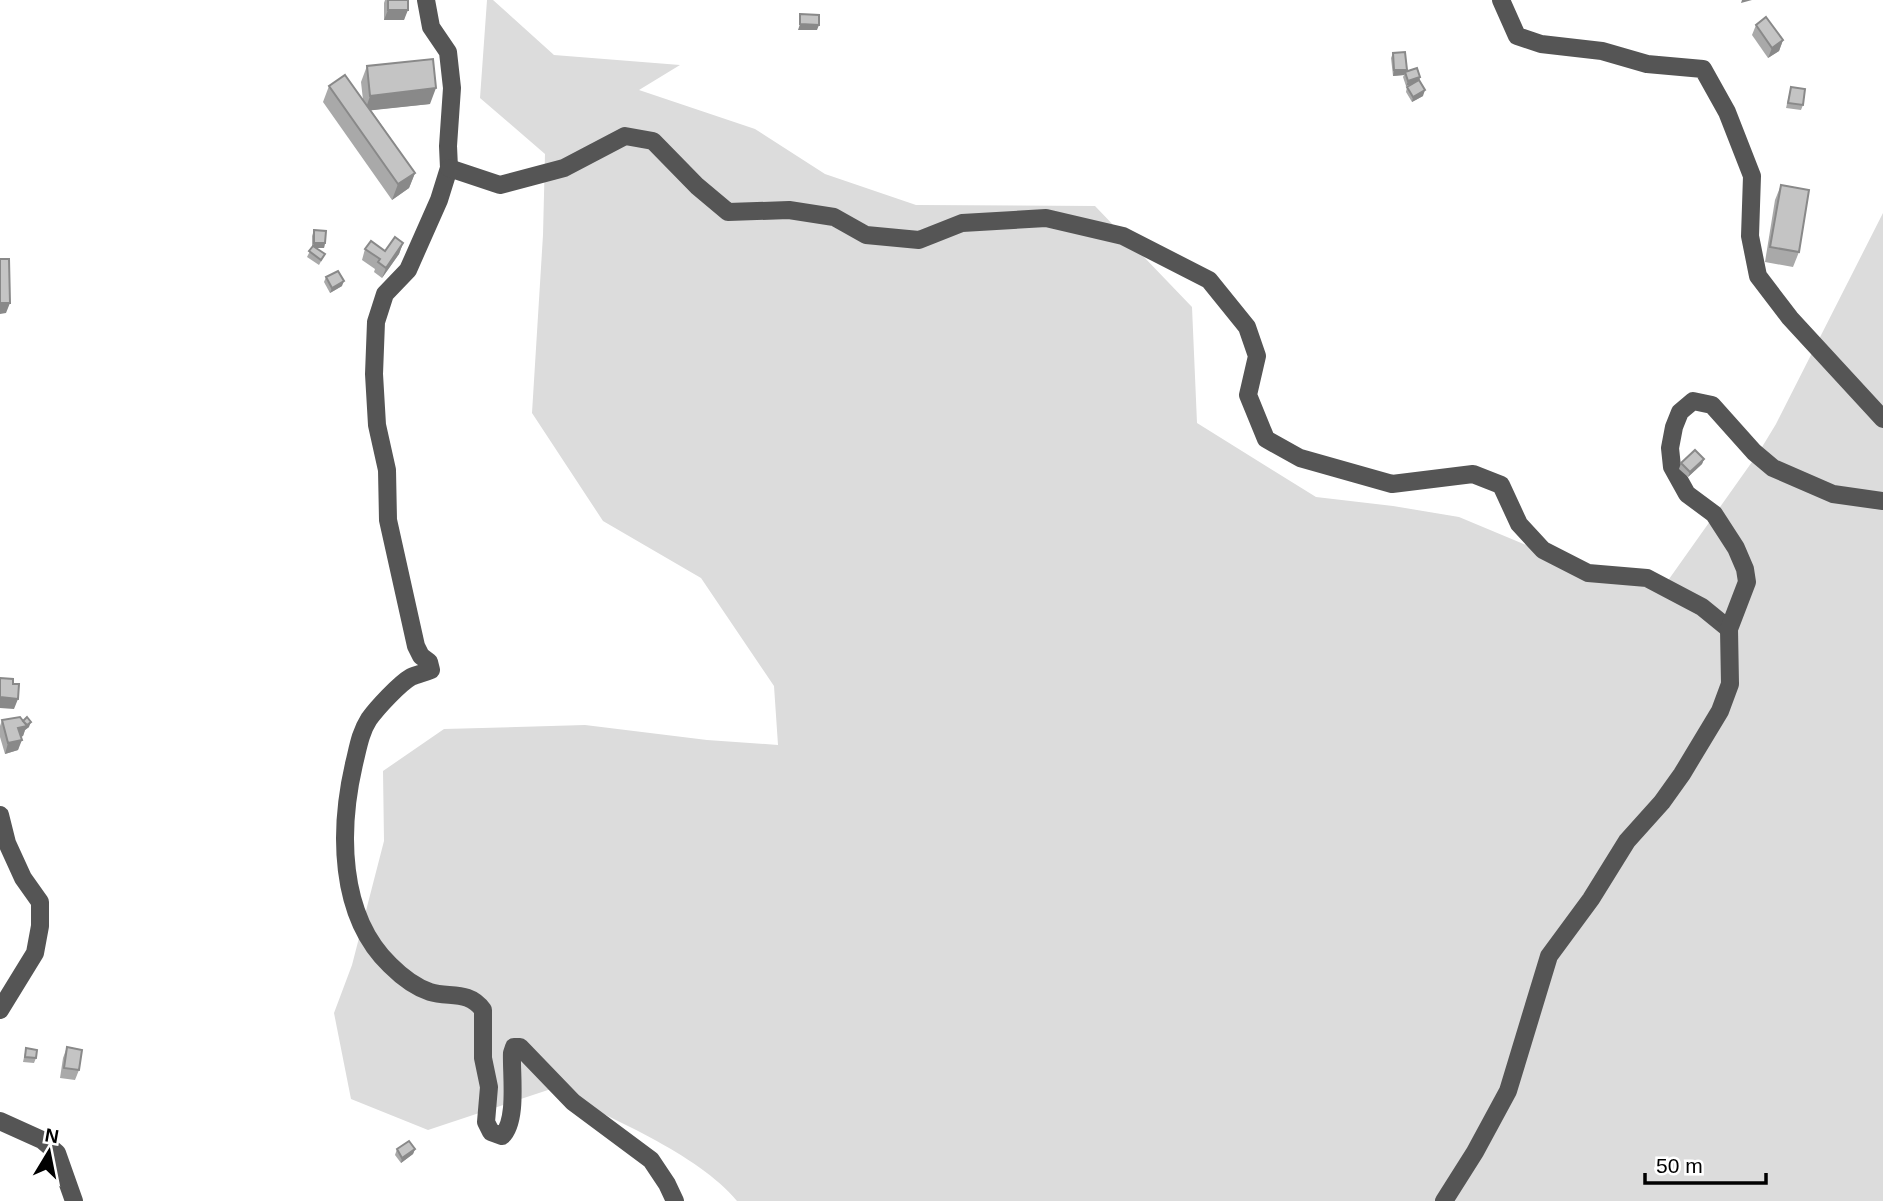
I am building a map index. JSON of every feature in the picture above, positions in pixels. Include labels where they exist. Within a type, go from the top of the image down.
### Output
[{"type":"street","points":[[426,0],[431,27],[448,52],[452,88],[449,168],[439,200],[408,270],[385,294],[376,323],[375,387],[377,425],[387,470],[388,520],[416,646],[421,656],[429,662],[431,670],[403,684],[374,713],[359,739],[346,804],[347,871],[351,894],[358,917],[373,945],[398,973],[426,990],[472,999],[483,1010],[483,1058],[489,1087],[486,1122],[491,1132],[502,1136],[506,1132],[512,1104],[512,1053],[514,1048],[520,1047],[573,1102],[651,1160],[675,1201]]},
{"type":"street","points":[[1500,0],[1517,36],[1541,44],[1602,51],[1647,64],[1703,69],[1727,112],[1752,176],[1750,236],[1758,276],[1790,318],[1883,419]]},
{"type":"street","points":[[449,168],[500,185],[564,168],[625,136],[653,141],[697,186],[728,212],[789,209],[834,217],[866,235],[919,240],[962,223],[1046,218],[1123,236],[1209,280],[1247,327],[1256,356],[1248,395],[1266,439],[1300,458],[1392,484],[1473,474],[1501,485],[1519,524],[1543,550],[1588,573],[1647,578],[1702,607],[1729,629]]},
{"type":"street","points":[[1444,1201],[1475,1152],[1508,1091],[1549,956],[1591,899],[1627,841],[1662,802],[1682,774],[1720,711],[1730,684],[1729,629],[1746,582],[1745,569],[1736,548],[1714,514],[1687,494],[1672,467],[1670,448],[1680,412],[1693,401],[1712,405],[1754,452],[1773,468],[1833,494],[1883,501]]},
{"type":"street","points":[[0,815],[7,843],[23,878],[40,902],[40,926],[35,953],[0,1010]]},
{"type":"street","points":[[0,1121],[42,1140],[57,1153],[74,1201]]},
{"type":"shaded area","points":[[487,0],[493,0],[554,55],[680,65],[639,90],[755,129],[825,174],[916,205],[1095,206],[1192,307],[1197,423],[1316,497],[1459,517],[1545,553],[1662,589],[1776,424],[1883,213],[1883,1201],[737,1201],[700,1167],[676,1152],[551,1089],[428,1130],[351,1099],[334,1013],[352,965],[384,841],[383,771],[444,729],[585,725],[707,740],[778,745],[774,686],[701,578],[603,521],[532,413],[545,154],[480,98]]},
{"type":"building","points":[[388,0],[408,0],[408,10],[388,10]]},
{"type":"building","points":[[800,14],[819,15],[819,25],[800,24]]},
{"type":"building","points":[[1766,17],[1783,40],[1772,48],[1756,25]]},
{"type":"building","points":[[1405,52],[1407,70],[1394,70],[1393,53]]},
{"type":"building","points":[[433,59],[436,88],[370,96],[367,66]]},
{"type":"building","points":[[1417,68],[1420,77],[1408,81],[1405,72]]},
{"type":"building","points":[[345,75],[415,173],[398,184],[329,86]]},
{"type":"building","points":[[1419,80],[1425,90],[1413,97],[1407,87]]},
{"type":"building","points":[[1791,87],[1805,89],[1803,105],[1788,103]]},
{"type":"building","points":[[1781,185],[1809,190],[1799,252],[1770,247]]},
{"type":"building","points":[[314,230],[326,231],[325,243],[314,243]]},
{"type":"building","points":[[395,237],[403,243],[386,268],[378,262],[380,259],[365,249],[371,241],[385,251]]},
{"type":"building","points":[[313,246],[325,254],[321,260],[309,251]]},
{"type":"building","points":[[0,259],[9,259],[10,303],[0,303]]},
{"type":"building","points":[[338,271],[344,281],[332,288],[326,277]]},
{"type":"building","points":[[1695,450],[1704,459],[1690,472],[1681,463]]},
{"type":"building","points":[[0,678],[13,679],[13,684],[19,684],[18,699],[0,697]]},
{"type":"building","points":[[20,717],[27,726],[18,728],[22,740],[8,743],[2,720]]},
{"type":"building","points":[[27,717],[31,722],[27,725],[23,721]]},
{"type":"building","points":[[67,1047],[82,1050],[79,1070],[64,1068]]},
{"type":"building","points":[[26,1048],[37,1050],[36,1058],[25,1057]]},
{"type":"building","points":[[409,1141],[415,1149],[402,1158],[397,1149]]}]
